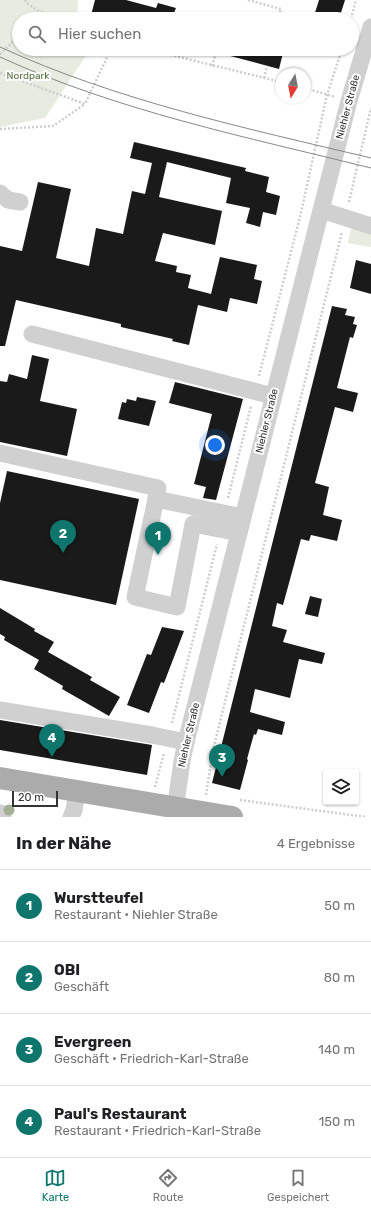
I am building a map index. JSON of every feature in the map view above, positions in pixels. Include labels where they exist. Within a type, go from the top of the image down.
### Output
[{"type":"main road","points":[[0,778],[77,792],[152,796],[175,806],[208,801],[234,808]]},
{"type":"street","name":"Niehler Straße","points":[[175,806],[186,742],[273,396],[349,101],[371,27]]},
{"type":"street","points":[[0,193],[8,200],[20,202]]},
{"type":"street","points":[[321,210],[371,226]]},
{"type":"street","points":[[32,334],[273,396]]},
{"type":"street","points":[[0,453],[158,488],[135,597],[177,607],[195,516]]},
{"type":"street","points":[[156,499],[195,516],[241,525]]},
{"type":"street","points":[[0,710],[186,742]]},
{"type":"street","points":[[71,817],[77,792]]},
{"type":"street","points":[[0,813],[3,817]]},
{"type":"path","points":[[25,0],[27,3],[42,12]]},
{"type":"path","points":[[248,0],[281,9],[280,12]]},
{"type":"path","points":[[353,12],[356,0]]},
{"type":"path","points":[[0,54],[12,43]]},
{"type":"path","points":[[0,129],[53,126],[85,104],[108,56]]},
{"type":"path","points":[[173,56],[275,81]]},
{"type":"path","points":[[212,66],[215,56]]},
{"type":"path","points":[[340,56],[327,95],[300,217],[152,796],[175,806],[208,801],[213,750],[346,218],[371,108]]},
{"type":"path","points":[[264,78],[267,66]]},
{"type":"path","points":[[0,73],[85,104]]},
{"type":"path","points":[[311,90],[327,95]]},
{"type":"path","points":[[234,808],[366,817]]},
{"type":"green space","name":"Nordpark","points":[[0,0],[78,0],[77,12],[12,12],[12,56],[86,56],[45,118],[0,127]]},
{"type":"green space","points":[[351,228],[371,232],[371,247],[348,243]]},
{"type":"building","points":[[95,0],[126,0],[156,8],[158,3],[176,8],[174,12],[92,12]]},
{"type":"building","points":[[319,0],[345,0],[341,12],[315,12]]},
{"type":"building","points":[[230,56],[282,56],[279,68],[275,68]]},
{"type":"building","points":[[134,142],[246,168],[245,171],[269,177],[266,192],[280,196],[276,215],[263,212],[260,227],[246,223],[250,208],[226,203],[231,178],[167,162],[159,197],[222,211],[215,245],[163,233],[155,261],[177,266],[176,272],[191,275],[188,288],[211,294],[220,257],[257,265],[254,279],[262,281],[257,304],[230,298],[227,312],[198,305],[189,345],[172,341],[173,339],[121,327],[121,324],[16,300],[5,346],[0,346],[0,246],[22,251],[38,182],[71,189],[56,258],[89,266],[96,228],[123,234],[132,191],[145,194],[152,163],[130,158]]},
{"type":"building","points":[[356,260],[371,264],[371,294],[350,288]]},
{"type":"building","points":[[332,306],[347,309],[345,315],[355,317],[353,324],[357,325],[353,338],[350,337],[337,388],[358,393],[353,412],[335,407],[315,483],[329,487],[323,515],[342,520],[337,541],[311,535],[309,541],[301,539],[283,605],[277,603],[272,626],[287,630],[283,642],[325,653],[322,664],[299,659],[290,698],[255,689],[250,712],[285,722],[282,735],[258,729],[256,735],[254,734],[240,790],[212,783]]},
{"type":"building","points":[[32,355],[49,359],[40,401],[77,409],[67,456],[0,442],[0,381],[7,382],[9,374],[27,379]]},
{"type":"building","points":[[175,382],[243,399],[216,500],[203,498],[206,487],[194,484],[212,414],[169,403]]},
{"type":"building","points":[[137,397],[156,401],[149,426],[118,419],[122,402],[126,403],[127,399],[136,401]]},
{"type":"building","points":[[7,471],[139,499],[116,605],[0,580],[0,503]]},
{"type":"building","points":[[310,596],[322,599],[318,617],[305,614]]},
{"type":"building","points":[[0,608],[35,629],[34,631],[54,642],[48,652],[92,677],[90,680],[120,697],[109,716],[62,689],[63,686],[34,669],[39,660],[4,640],[5,637],[0,634]]},
{"type":"building","points":[[162,627],[184,631],[164,683],[161,682],[149,713],[127,705],[147,654],[151,655]]},
{"type":"building","points":[[0,720],[152,745],[147,775],[0,750]]},
{"type":"tram line","points":[[0,47],[12,52]]},
{"type":"tram line","points":[[21,56],[90,83],[182,112],[371,158]]},
{"type":"tram line","points":[[0,57],[90,93],[136,108],[371,168]]},
{"type":"place","name":"OBI","points":[[63,553]]},
{"type":"place","name":"Wurstteufel","points":[[158,555]]},
{"type":"place","name":"Paul's Restaurant","points":[[52,757]]},
{"type":"place","name":"Evergreen","points":[[222,777]]}]
